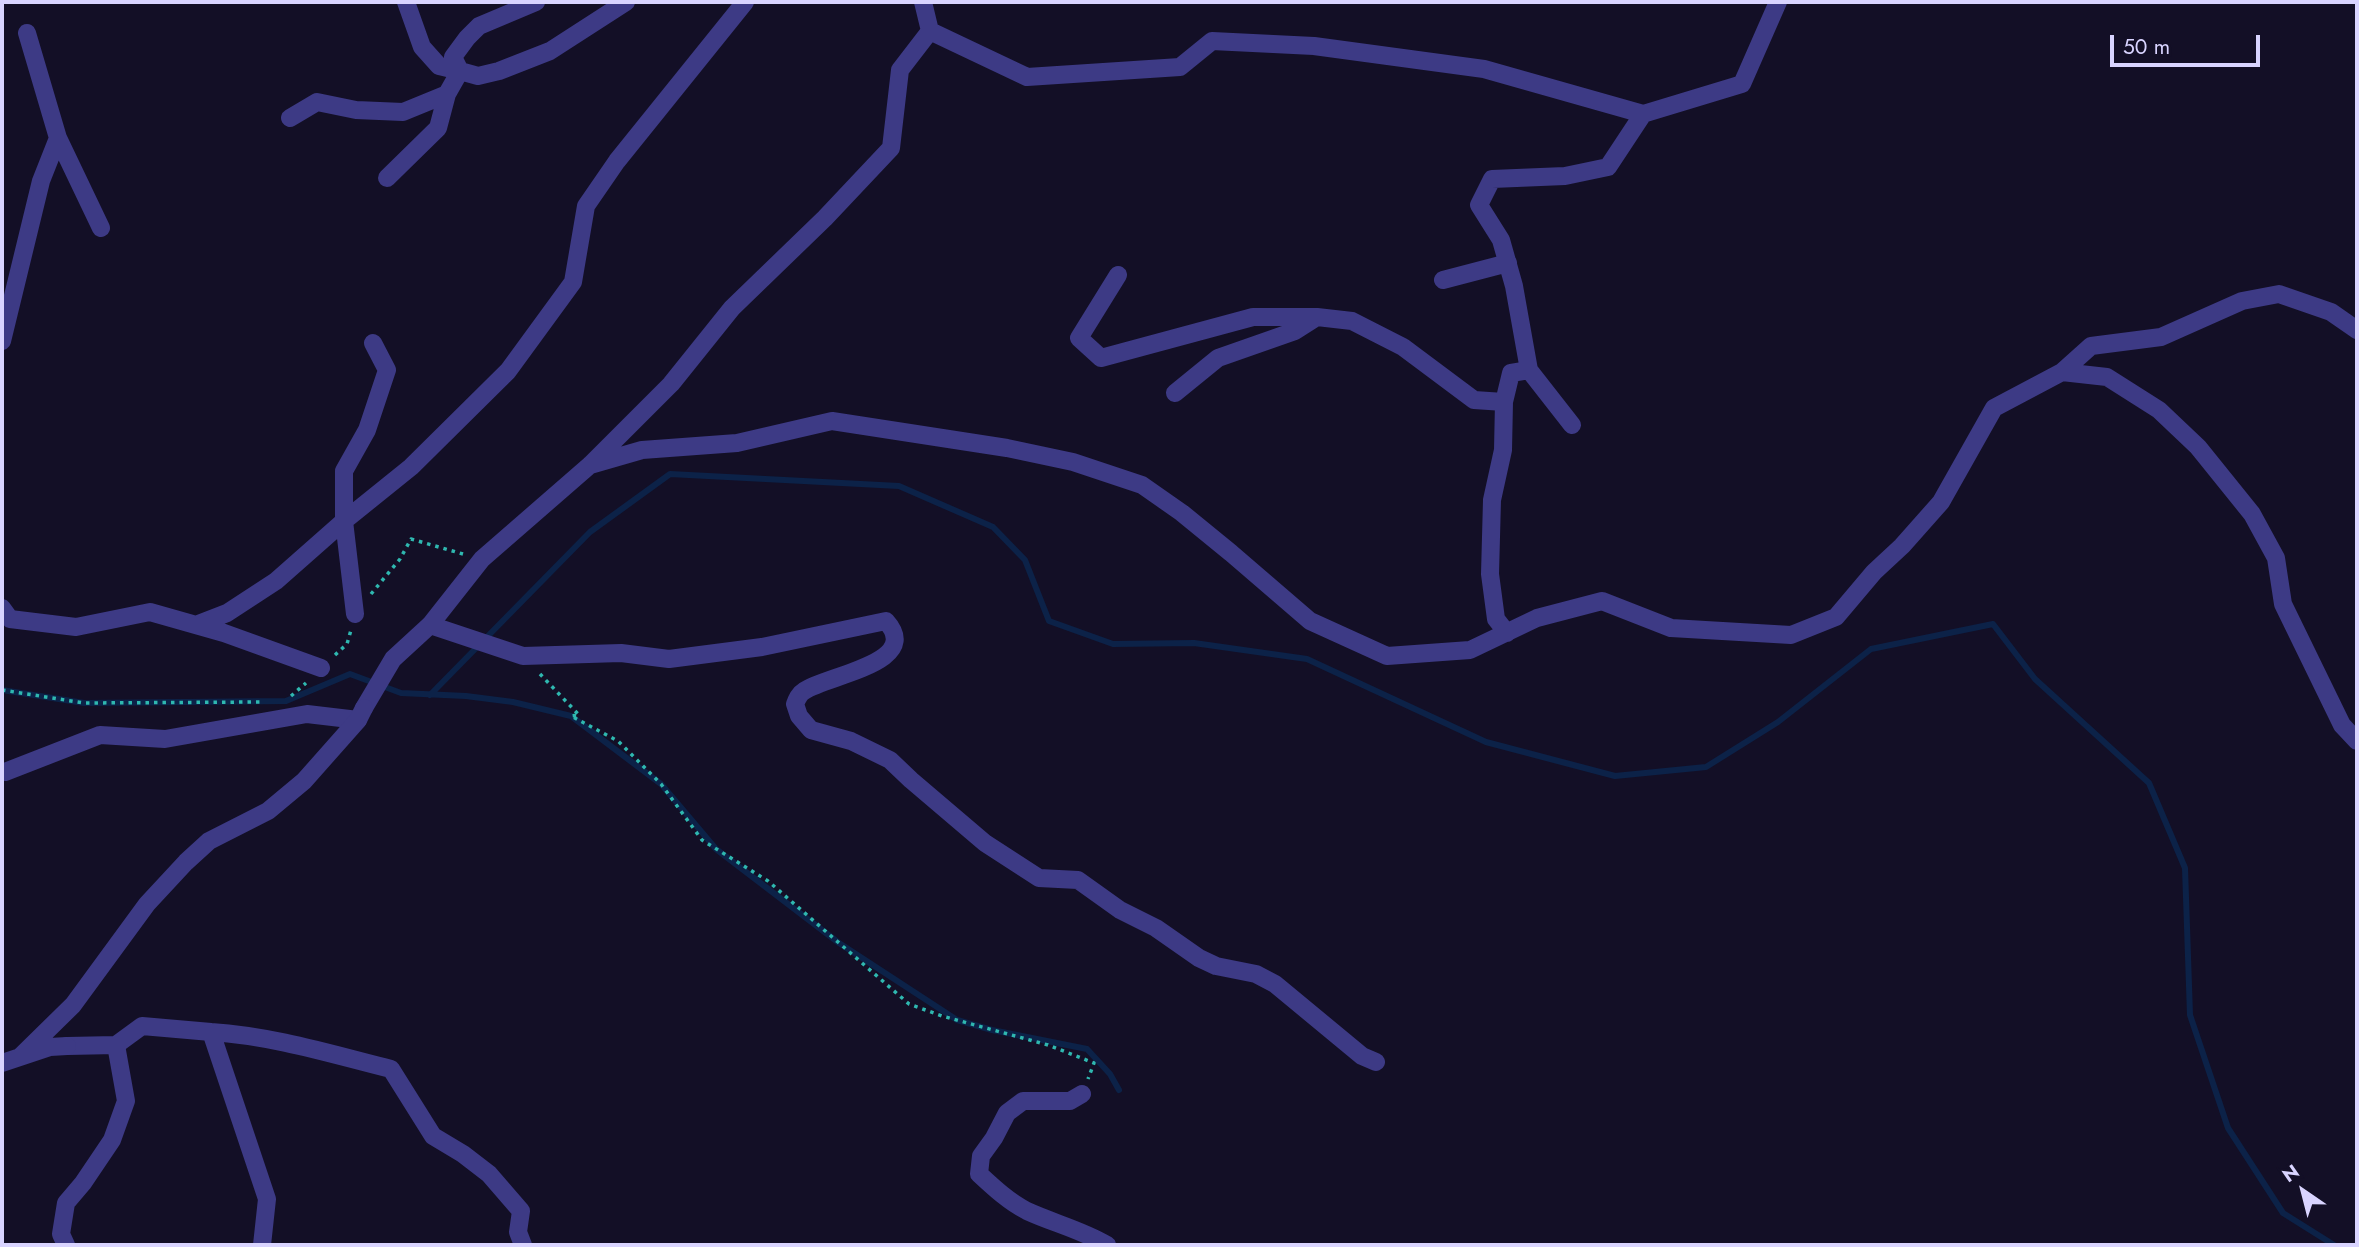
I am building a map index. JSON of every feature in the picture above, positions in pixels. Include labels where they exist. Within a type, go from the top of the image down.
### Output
[{"type":"street","points":[[406,2],[422,47],[439,66],[478,76],[499,71],[550,51],[626,2]]},
{"type":"street","points":[[460,71],[453,57],[479,26],[536,2]]},
{"type":"street","points":[[196,625],[227,613],[276,581],[411,467],[508,371],[573,282],[586,206],[617,161],[745,2]]},
{"type":"street","points":[[923,2],[930,30]]},
{"type":"street","points":[[930,30],[1027,77],[1180,67],[1212,41],[1314,46],[1484,69],[1643,114],[1742,83],[1778,2]]},
{"type":"street","points":[[21,1056],[73,1005],[147,904],[186,862],[209,841],[268,811],[304,780],[361,714],[393,659],[430,625],[482,559],[590,464],[671,384],[732,307],[834,209],[891,148],[900,70],[930,30]]},
{"type":"street","points":[[27,33],[58,138],[101,228]]},
{"type":"street","points":[[387,178],[438,128],[447,94],[460,71]]},
{"type":"street","points":[[290,118],[317,102],[356,110],[403,112],[447,94]]},
{"type":"street","points":[[1572,425],[1529,370],[1508,263],[1501,240],[1479,205],[1492,179],[1564,176],[1608,167],[1643,114]]},
{"type":"street","points":[[2,341],[41,181],[58,138]]},
{"type":"street","points":[[1443,280],[1508,263]]},
{"type":"street","points":[[1118,275],[1079,338],[1101,358],[1253,317],[1317,317],[1352,321],[1403,346],[1474,400],[1504,402]]},
{"type":"street","points":[[590,464],[642,450],[737,443],[832,421],[1007,448],[1073,462],[1142,485],[1221,545],[1310,621],[1387,656],[1470,650],[1537,618],[1602,601],[1671,628],[1791,635],[1836,617],[1874,572],[1902,546],[1941,502],[1994,408],[2062,372],[2091,346],[2161,337],[2242,301],[2279,294],[2331,312],[2357,330]]},
{"type":"street","points":[[1175,393],[1218,358],[1295,331],[1317,317]]},
{"type":"street","points":[[355,614],[344,521],[344,471],[367,429],[387,370],[373,343]]},
{"type":"street","points":[[1507,633],[1496,619],[1490,574],[1492,500],[1503,450],[1504,402],[1511,373],[1529,370]]},
{"type":"street","points":[[2062,372],[2107,377],[2159,410],[2206,456],[2252,514],[2276,558],[2283,604],[2342,725],[2357,741]]},
{"type":"street","points":[[2,608],[10,620],[76,627],[150,612],[321,668]]},
{"type":"street","points":[[430,625],[523,656],[621,653],[669,659],[762,647],[886,621],[894,630],[895,645],[887,657],[816,684],[800,693],[795,704],[799,716],[811,730],[850,741],[890,760],[985,843],[1039,878],[1077,880],[1121,910],[1156,928],[1199,958],[1216,966],[1256,974],[1275,984],[1362,1056],[1376,1062]]},
{"type":"street","points":[[5,772],[100,736],[165,740],[307,714],[361,714]]},
{"type":"street","points":[[2,1063],[50,1048],[116,1045],[142,1026],[249,1034],[391,1069],[433,1136],[489,1174],[521,1211],[518,1233],[523,1245]]},
{"type":"street","points":[[211,1032],[267,1199],[262,1245]]},
{"type":"street","points":[[66,1245],[61,1234],[66,1203],[83,1183],[111,1140],[126,1101],[116,1045]]},
{"type":"street","points":[[1083,1094],[1070,1101],[1023,1101],[1007,1113],[981,1156],[979,1174],[1024,1210],[1094,1237],[1107,1245]]},
{"type":"path","points":[[523,656],[579,715],[571,716],[618,741],[661,784],[702,840],[768,881],[909,1004],[942,1016],[1048,1045],[1094,1063],[1083,1094]]},
{"type":"waterway","points":[[430,695],[590,532],[670,474],[899,486],[993,527],[1025,560],[1049,621],[1113,644],[1194,643],[1307,659],[1486,742],[1615,776],[1706,767],[1778,722],[1871,649],[1993,624],[2035,679],[2149,783],[2185,868],[2190,1015],[2228,1128],[2283,1213],[2334,1245]]},
{"type":"waterway","points":[[2,690],[84,703],[286,701],[350,674],[401,693],[466,696],[513,702],[571,716],[661,784],[716,849],[839,943],[957,1020],[992,1030],[1087,1049],[1110,1074],[1119,1090]]}]
